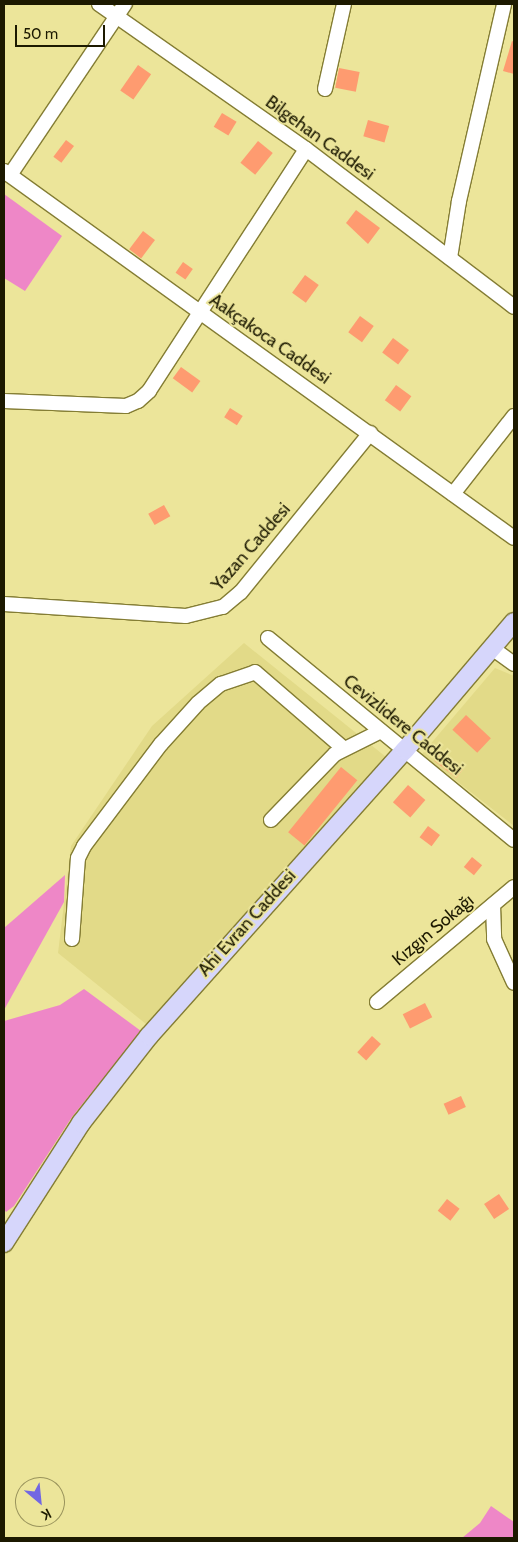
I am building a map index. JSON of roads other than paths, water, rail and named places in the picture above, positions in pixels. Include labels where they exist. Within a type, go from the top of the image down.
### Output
[{"type":"main road","name":"Ahi Evran Caddesi","points":[[4,1243],[81,1123],[149,1036],[405,750],[514,622]]},
{"type":"street","name":"Bilgehan Caddesi","points":[[99,4],[121,10],[514,307]]},
{"type":"street","points":[[325,89],[344,4]]},
{"type":"street","points":[[450,258],[459,201],[504,4]]},
{"type":"street","points":[[7,173],[121,10]]},
{"type":"street","points":[[4,401],[126,406],[138,401],[149,391],[306,149]]},
{"type":"street","name":"Aakçakoca Caddesi","points":[[7,173],[514,538]]},
{"type":"street","points":[[453,494],[514,416]]},
{"type":"street","name":"Yazan Caddesi","points":[[4,604],[186,616],[223,607],[241,592],[370,433]]},
{"type":"street","name":"Cevizlidere Caddesi","points":[[268,638],[514,840]]},
{"type":"street","points":[[492,648],[514,664]]},
{"type":"street","points":[[72,939],[78,858],[84,846],[161,744],[198,703],[221,684],[255,672],[343,748]]},
{"type":"street","points":[[271,820],[343,748],[381,731]]},
{"type":"street","name":"Kızgın Sokağı","points":[[377,1002],[514,887]]},
{"type":"street","points":[[492,905],[494,939],[500,958],[514,983]]}]
